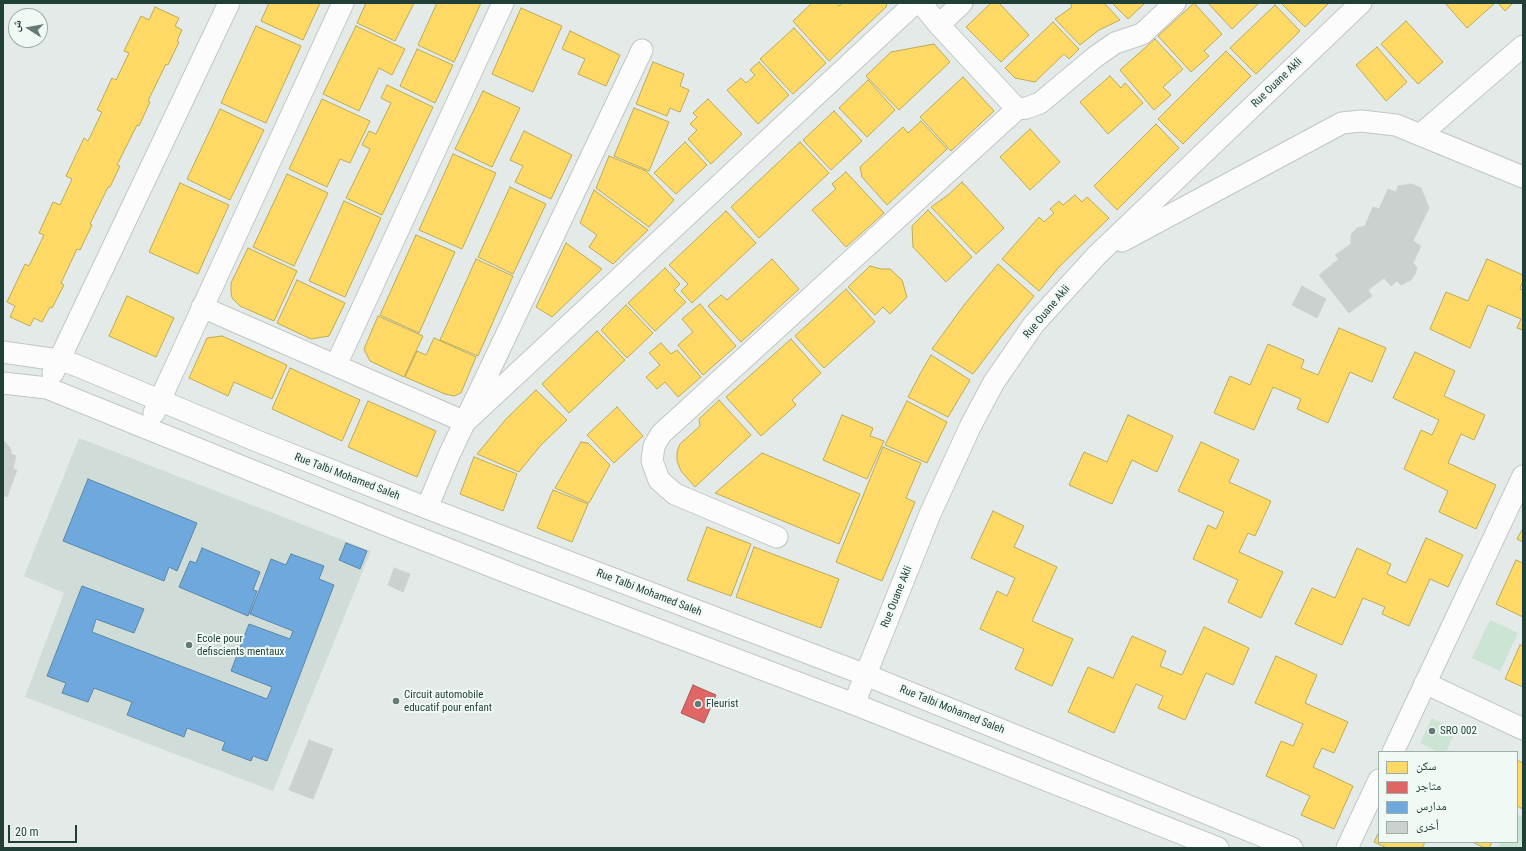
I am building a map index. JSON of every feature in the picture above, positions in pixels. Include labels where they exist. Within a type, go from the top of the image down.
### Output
[{"type":"street","points":[[47,388],[58,360],[229,3]]},
{"type":"street","points":[[147,428],[343,3]]},
{"type":"street","points":[[336,365],[503,3]]},
{"type":"street","points":[[465,422],[915,3]]},
{"type":"street","points":[[921,3],[939,26],[1017,109]]},
{"type":"street","points":[[939,26],[962,3]]},
{"type":"street","points":[[777,538],[675,494],[659,480],[652,461],[654,446],[661,434],[1017,109],[1026,108],[1040,103],[1095,57],[1115,43],[1142,34],[1175,3]]},
{"type":"street","name":"Rue Ouane Akli","points":[[854,704],[930,514],[971,425],[994,382],[1034,324],[1097,255],[1361,3]]},
{"type":"street","points":[[1420,135],[1523,46]]},
{"type":"street","points":[[427,508],[449,455],[642,50]]},
{"type":"street","points":[[1097,255],[1342,123],[1361,121],[1396,125],[1523,177]]},
{"type":"street","points":[[202,307],[465,422]]},
{"type":"street","name":"Rue Talbi Mohamed Saleh","points":[[3,352],[58,360],[73,364],[257,441],[427,508],[866,675],[1292,848]]},
{"type":"street","points":[[3,383],[47,388],[287,486],[519,577],[854,704],[1218,848]]},
{"type":"street","points":[[1392,751],[1523,476]]},
{"type":"street","points":[[1425,683],[1523,729]]},
{"type":"street","points":[[1347,848],[1378,782]]},
{"type":"shaded area","name":"Ecole pour defiscients mentaux","points":[[79,438],[371,551],[273,791],[25,697],[64,593],[24,576]]},
{"type":"green space","points":[[1490,620],[1518,633],[1500,671],[1472,658]]},
{"type":"green space","points":[[1432,718],[1456,730],[1446,751],[1436,751],[1420,743]]},
{"type":"green space","points":[[1518,814],[1523,817],[1523,841],[1520,848],[1498,848],[1500,843],[1518,843]]},
{"type":"building: سكن","points":[[269,3],[320,3],[303,40],[261,21]]},
{"type":"building: سكن","points":[[366,3],[414,3],[395,41],[357,23]]},
{"type":"building: سكن","points":[[437,3],[481,3],[454,62],[418,45]]},
{"type":"building: سكن","points":[[812,3],[837,3],[839,6],[843,3],[887,3],[886,7],[829,61],[793,21]]},
{"type":"building: سكن","points":[[991,3],[999,3],[1029,35],[1001,62],[966,27]]},
{"type":"building: سكن","points":[[1070,3],[1104,3],[1120,20],[1099,30],[1080,45],[1055,19],[1072,7]]},
{"type":"building: سكن","points":[[1112,3],[1145,3],[1128,19]]},
{"type":"building: سكن","points":[[1194,3],[1222,34],[1204,51],[1209,56],[1191,72],[1158,36]]},
{"type":"building: سكن","points":[[1208,3],[1259,3],[1232,29]]},
{"type":"building: سكن","points":[[1281,3],[1329,3],[1305,27]]},
{"type":"building: سكن","points":[[1445,3],[1495,3],[1467,28]]},
{"type":"building: سكن","points":[[1498,3],[1513,3],[1505,11]]},
{"type":"building: سكن","points":[[1275,5],[1300,31],[1256,74],[1230,48]]},
{"type":"building: سكن","points":[[155,7],[179,18],[175,26],[182,30],[177,41],[179,42],[168,65],[166,64],[148,101],[150,102],[139,126],[137,125],[117,165],[120,166],[90,224],[92,225],[80,250],[77,249],[61,283],[64,285],[52,308],[50,307],[42,322],[34,318],[30,326],[10,317],[15,306],[7,302],[25,264],[29,266],[44,235],[39,233],[53,202],[60,205],[72,179],[66,176],[84,138],[88,141],[102,112],[97,110],[112,78],[116,80],[129,53],[124,51],[141,16],[149,20]]},
{"type":"building: سكن","points":[[521,8],[562,26],[533,92],[492,74]]},
{"type":"building: سكن","points":[[1406,21],[1443,62],[1418,84],[1381,44]]},
{"type":"building: سكن","points":[[1053,22],[1079,49],[1069,59],[1064,54],[1035,82],[1015,78],[1005,68]]},
{"type":"building: سكن","points":[[256,26],[301,46],[266,123],[221,103]]},
{"type":"building: سكن","points":[[356,26],[405,49],[392,75],[379,68],[359,111],[323,94]]},
{"type":"building: سكن","points":[[794,28],[826,63],[793,94],[760,59]]},
{"type":"building: سكن","points":[[570,31],[620,55],[606,86],[578,74],[585,59],[562,49]]},
{"type":"building: سكن","points":[[1155,39],[1183,69],[1163,87],[1171,95],[1154,110],[1120,70]]},
{"type":"building: سكن","points":[[934,44],[950,62],[899,110],[866,76],[891,52]]},
{"type":"building: سكن","points":[[1377,47],[1407,82],[1386,101],[1356,65]]},
{"type":"building: سكن","points":[[417,49],[453,65],[435,103],[400,86]]},
{"type":"building: سكن","points":[[1226,51],[1251,76],[1183,144],[1158,119]]},
{"type":"building: سكن","points":[[653,62],[684,74],[680,86],[689,90],[680,112],[670,108],[667,116],[636,104]]},
{"type":"building: سكن","points":[[759,62],[789,95],[758,124],[727,90],[741,78],[746,83],[755,75],[750,70]]},
{"type":"building: سكن","points":[[1110,76],[1121,88],[1125,83],[1143,103],[1108,134],[1080,102]]},
{"type":"building: سكن","points":[[963,77],[994,111],[951,151],[920,117]]},
{"type":"building: سكن","points":[[868,80],[895,110],[867,137],[839,108]]},
{"type":"building: سكن","points":[[387,85],[433,107],[382,215],[346,198],[370,149],[362,145],[369,131],[376,134],[391,103],[381,98]]},
{"type":"building: سكن","points":[[483,91],[520,108],[492,167],[455,149]]},
{"type":"building: سكن","points":[[322,99],[370,121],[350,163],[340,159],[327,187],[289,169]]},
{"type":"building: سكن","points":[[708,99],[742,134],[711,164],[688,139],[697,130],[690,124],[697,117],[693,113]]},
{"type":"building: سكن","points":[[634,108],[669,122],[649,171],[614,156]]},
{"type":"building: سكن","points":[[220,109],[264,130],[230,200],[187,179]]},
{"type":"building: سكن","points":[[834,111],[862,141],[831,170],[803,140]]},
{"type":"building: سكن","points":[[921,121],[947,149],[887,205],[862,177],[860,167],[903,127],[908,133]]},
{"type":"building: سكن","points":[[1156,124],[1179,148],[1117,210],[1094,186]]},
{"type":"building: سكن","points":[[1030,129],[1060,162],[1030,190],[1000,157]]},
{"type":"building: سكن","points":[[524,131],[572,155],[551,199],[515,182],[523,166],[510,160]]},
{"type":"building: سكن","points":[[685,142],[707,165],[676,194],[654,173]]},
{"type":"building: سكن","points":[[800,142],[829,173],[759,238],[731,207]]},
{"type":"building: سكن","points":[[453,154],[496,173],[462,249],[419,230]]},
{"type":"building: سكن","points":[[609,156],[646,171],[674,200],[649,227],[596,188]]},
{"type":"building: سكن","points":[[846,172],[884,213],[846,247],[812,210],[836,189],[832,184]]},
{"type":"building: سكن","points":[[287,174],[328,193],[294,266],[253,247]]},
{"type":"building: سكن","points":[[962,182],[1004,228],[976,254],[931,207],[948,195]]},
{"type":"building: سكن","points":[[180,183],[229,205],[198,274],[149,252]]},
{"type":"building: سكن","points":[[510,187],[546,204],[513,274],[478,257]]},
{"type":"building: سكن","points":[[594,190],[648,230],[613,264],[589,247],[597,235],[580,223]]},
{"type":"building: سكن","points":[[1075,195],[1082,202],[1087,197],[1109,218],[1059,267],[1039,291],[1002,259],[1039,217],[1044,222],[1054,213],[1050,209],[1059,201],[1063,205]]},
{"type":"building: سكن","points":[[344,201],[381,218],[345,297],[309,281]]},
{"type":"building: سكن","points":[[928,210],[972,257],[946,282],[913,247],[912,226]]},
{"type":"building: سكن","points":[[726,211],[756,243],[692,303],[681,291],[688,284],[669,265]]},
{"type":"building: سكن","points":[[416,235],[455,252],[419,333],[380,315]]},
{"type":"building: سكن","points":[[566,243],[602,269],[552,317],[536,307]]},
{"type":"building: سكن","points":[[248,248],[297,271],[274,321],[240,306],[232,298],[231,283]]},
{"type":"building: سكن","points":[[476,259],[513,276],[478,356],[440,340]]},
{"type":"building: سكن","points":[[772,259],[799,289],[741,342],[708,306],[721,295],[727,300]]},
{"type":"building: سكن","points":[[1487,259],[1523,275],[1523,281],[1520,289],[1523,290],[1523,330],[1517,328],[1521,319],[1488,305],[1470,348],[1430,329],[1446,292],[1468,301]]},
{"type":"building: سكن","points":[[998,264],[1034,296],[973,374],[932,349],[964,305]]},
{"type":"building: سكن","points":[[870,266],[881,269],[890,269],[902,280],[907,297],[890,314],[883,307],[875,315],[848,287]]},
{"type":"building: سكن","points":[[665,268],[680,284],[674,290],[686,302],[655,331],[628,303]]},
{"type":"building: سكن","points":[[297,280],[345,303],[329,336],[311,339],[277,323]]},
{"type":"building: سكن","points":[[846,289],[875,322],[824,368],[795,336]]},
{"type":"building: سكن","points":[[127,296],[174,318],[156,357],[109,336]]},
{"type":"building: سكن","points":[[700,304],[736,346],[703,375],[678,345],[693,332],[682,319]]},
{"type":"building: سكن","points":[[626,305],[653,333],[627,358],[601,330]]},
{"type":"building: سكن","points":[[378,316],[423,336],[404,377],[370,361],[364,349]]},
{"type":"building: سكن","points":[[1339,328],[1386,348],[1372,382],[1350,372],[1328,423],[1297,409],[1301,399],[1273,387],[1254,430],[1214,413],[1230,376],[1250,385],[1268,344],[1304,360],[1301,368],[1318,375]]},
{"type":"building: سكن","points":[[597,331],[625,360],[569,413],[542,384]]},
{"type":"building: سكن","points":[[222,336],[287,365],[272,399],[234,382],[228,396],[189,378],[207,338]]},
{"type":"building: سكن","points":[[434,338],[476,357],[461,393],[454,396],[445,394],[405,377],[417,351],[426,355]]},
{"type":"building: سكن","points":[[791,339],[821,373],[792,400],[796,405],[761,436],[726,397]]},
{"type":"building: سكن","points":[[661,343],[671,354],[677,350],[701,377],[678,397],[665,382],[657,389],[646,377],[660,365],[649,353]]},
{"type":"building: سكن","points":[[1415,352],[1455,371],[1444,396],[1485,415],[1474,440],[1461,434],[1448,463],[1496,485],[1476,529],[1439,512],[1448,491],[1404,469],[1421,430],[1432,435],[1439,420],[1393,398]]},
{"type":"building: سكن","points":[[931,355],[970,380],[948,417],[908,397]]},
{"type":"building: سكن","points":[[290,368],[360,400],[342,441],[272,409]]},
{"type":"building: سكن","points":[[536,390],[567,420],[541,445],[519,472],[477,454],[506,419]]},
{"type":"building: سكن","points":[[719,400],[751,435],[695,487],[681,471],[677,461],[677,452],[680,444],[700,426],[699,419]]},
{"type":"building: سكن","points":[[368,401],[436,431],[417,477],[348,447]]},
{"type":"building: سكن","points":[[907,401],[947,422],[927,463],[885,445]]},
{"type":"building: سكن","points":[[617,407],[643,436],[614,463],[587,435]]},
{"type":"building: سكن","points":[[842,415],[873,428],[870,436],[884,441],[867,479],[823,460]]},
{"type":"building: سكن","points":[[1128,415],[1173,436],[1157,472],[1132,460],[1112,504],[1069,485],[1084,452],[1107,462]]},
{"type":"building: سكن","points":[[581,442],[588,443],[610,465],[589,503],[555,488]]},
{"type":"building: سكن","points":[[1201,442],[1239,460],[1229,482],[1271,501],[1255,536],[1248,533],[1239,552],[1283,572],[1261,618],[1228,602],[1238,580],[1193,559],[1208,525],[1216,529],[1224,512],[1178,491]]},
{"type":"building: سكن","points":[[883,447],[921,463],[906,498],[915,502],[882,581],[836,562]]},
{"type":"building: سكن","points":[[762,453],[860,494],[839,544],[715,493]]},
{"type":"building: سكن","points":[[474,457],[517,474],[503,511],[460,494]]},
{"type":"building: سكن","points":[[553,490],[588,504],[572,542],[537,528]]},
{"type":"building: سكن","points":[[993,511],[1024,526],[1014,547],[1057,567],[1032,621],[1073,639],[1052,686],[1015,669],[1024,649],[980,629],[997,591],[1007,596],[1015,578],[971,558]]},
{"type":"building: سكن","points":[[707,527],[751,544],[731,596],[687,580]]},
{"type":"building: سكن","points":[[1523,528],[1523,542],[1517,539]]},
{"type":"building: سكن","points":[[1426,538],[1463,555],[1448,587],[1430,579],[1409,626],[1382,614],[1385,607],[1363,598],[1342,645],[1295,624],[1312,588],[1335,598],[1357,548],[1391,564],[1387,574],[1406,583]]},
{"type":"building: سكن","points":[[754,547],[839,579],[821,628],[736,597]]},
{"type":"building: سكن","points":[[1516,560],[1523,563],[1523,617],[1496,604]]},
{"type":"building: سكن","points":[[1204,627],[1249,648],[1233,685],[1206,673],[1185,720],[1158,708],[1163,696],[1136,684],[1114,733],[1068,712],[1088,667],[1113,678],[1132,636],[1166,651],[1160,666],[1182,675]]},
{"type":"building: سكن","points":[[1520,645],[1523,646],[1523,687],[1505,679]]},
{"type":"building: سكن","points":[[1276,656],[1317,675],[1305,703],[1348,722],[1334,753],[1322,748],[1313,767],[1353,786],[1334,829],[1301,815],[1310,796],[1266,776],[1281,741],[1293,746],[1303,724],[1255,703]]},
{"type":"building: سكن","points":[[1518,760],[1523,763],[1523,809],[1518,806]]},
{"type":"building: سكن","points":[[1378,834],[1378,843],[1424,843],[1422,848],[1387,848],[1374,842]]},
{"type":"building: سكن","points":[[1474,843],[1492,843],[1489,848],[1485,848]]},
{"type":"building: متاجر","name":"Fleurist","points":[[693,685],[716,695],[704,723],[681,713]]},
{"type":"building: مدارس","points":[[88,479],[197,523],[177,571],[169,567],[164,581],[63,541]]},
{"type":"building: مدارس","points":[[346,543],[367,551],[360,569],[339,560]]},
{"type":"building: مدارس","points":[[202,548],[260,572],[253,590],[257,591],[248,616],[179,587],[190,561],[196,563]]},
{"type":"building: مدارس","points":[[291,554],[324,566],[319,579],[334,585],[267,761],[253,756],[251,761],[222,750],[225,742],[187,728],[184,737],[127,715],[132,702],[94,688],[88,702],[62,693],[66,683],[47,676],[82,586],[144,609],[134,633],[96,619],[92,632],[267,699],[272,687],[231,671],[249,624],[290,639],[293,631],[250,614],[271,559],[286,565]]},
{"type":"building: أخرى","points":[[1411,184],[1421,188],[1429,208],[1413,241],[1421,246],[1413,263],[1417,268],[1415,274],[1411,280],[1401,285],[1397,281],[1391,286],[1384,278],[1368,290],[1372,296],[1349,313],[1319,275],[1339,259],[1335,255],[1351,244],[1351,235],[1353,232],[1357,228],[1365,226],[1373,207],[1379,209],[1388,189],[1396,192],[1398,186]]},
{"type":"building: أخرى","points":[[1302,286],[1326,299],[1317,318],[1292,305]]},
{"type":"building: أخرى","points":[[3,440],[11,449],[11,454],[16,456],[13,469],[17,470],[7,497],[3,495]]},
{"type":"building: أخرى","points":[[394,568],[410,574],[403,592],[388,585]]},
{"type":"building: أخرى","points":[[309,740],[333,749],[313,799],[289,790]]},
{"type":"place","name":"Ecole pour defiscients mentaux","points":[[189,645]]},
{"type":"place","name":"Circuit automobile educatif pour enfant","points":[[396,701]]},
{"type":"place","name":"Fleurist","points":[[698,704]]},
{"type":"place","name":"SRO 002","points":[[1432,731]]}]
